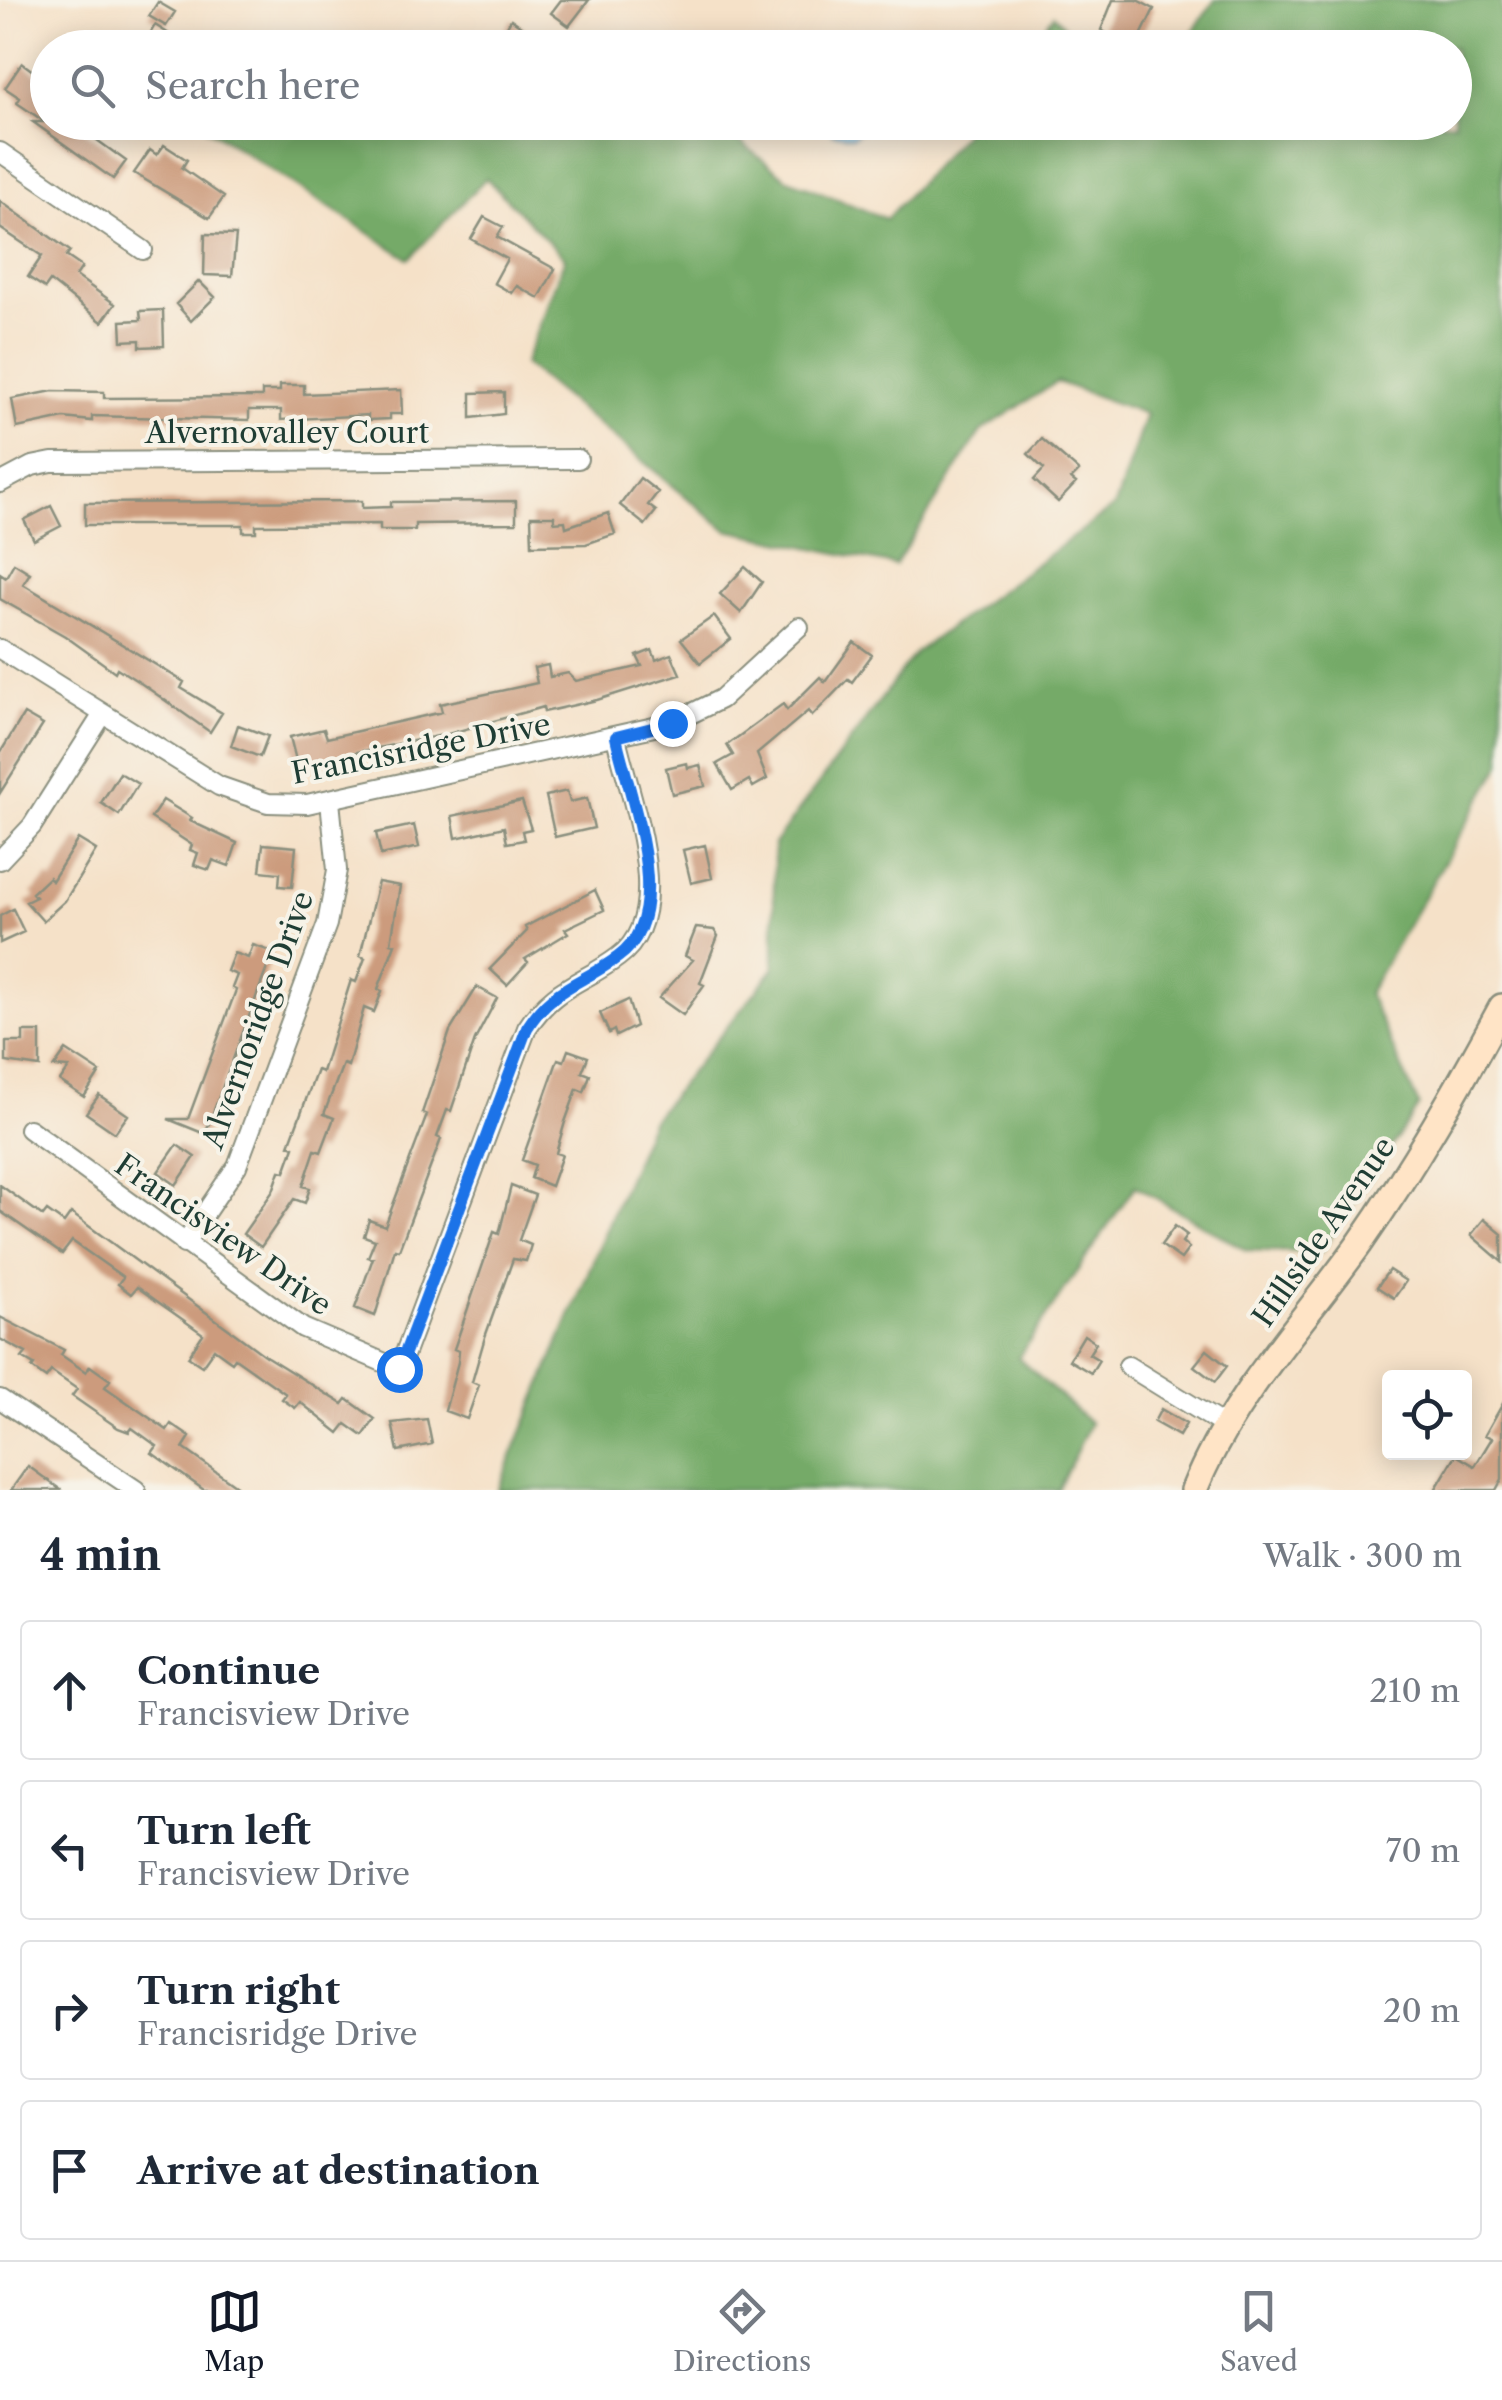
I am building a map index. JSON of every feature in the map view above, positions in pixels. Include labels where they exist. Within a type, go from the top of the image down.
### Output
[{"type":"street","points":[[0,152],[143,250]]},
{"type":"street","name":"Alvernovalley Court","points":[[0,483],[52,462],[578,459]]},
{"type":"street","name":"Francisridge Drive","points":[[0,649],[243,796],[284,804],[330,801],[672,723],[721,698],[799,627]]},
{"type":"street","points":[[0,860],[32,826],[103,714]]},
{"type":"street","name":"Francisview Drive","points":[[29,1128],[303,1328],[399,1369],[527,1028],[560,990],[619,957],[646,918],[649,886],[616,737]]},
{"type":"street","name":"Alvernoridge Drive","points":[[184,1244],[237,1166],[328,924],[337,870],[330,801]]},
{"type":"street","name":"Hillside Avenue","points":[[1194,1490],[1224,1426],[1360,1242],[1425,1146],[1502,1007]]},
{"type":"street","points":[[1128,1366],[1224,1426]]},
{"type":"street","points":[[0,1398],[136,1490]]},
{"type":"green space","points":[[1215,0],[1502,0],[1502,763],[1368,993],[1419,1106],[1320,1253],[1246,1250],[1135,1186],[1018,1358],[1090,1423],[1058,1490],[498,1490],[651,1121],[774,969],[774,844],[915,653],[1115,506],[1146,414],[1057,382],[981,431],[895,565],[727,530],[524,364],[565,258],[486,178],[409,259],[225,140],[738,140],[786,178],[886,219],[958,140],[1472,140],[1472,30],[1194,30]]},
{"type":"green space","points":[[1054,15],[1068,30],[1043,30]]},
{"type":"building","points":[[561,0],[589,0],[569,26],[551,13]]},
{"type":"building","points":[[1113,0],[1137,0],[1154,9],[1144,30],[1101,30]]},
{"type":"building","points":[[158,2],[175,12],[166,26],[149,16]]},
{"type":"building","points":[[511,19],[527,30],[505,30]]},
{"type":"building","points":[[22,63],[30,69],[30,112],[17,103],[20,98],[5,88]]},
{"type":"building","points":[[58,140],[97,140],[126,161],[113,179]]},
{"type":"building","points":[[164,145],[187,160],[182,168],[224,197],[209,218],[134,173],[150,150],[157,155]]},
{"type":"building","points":[[0,201],[70,251],[66,256],[82,267],[76,276],[115,304],[102,322],[50,281],[45,288],[28,277],[42,256],[0,228]]},
{"type":"building","points":[[484,217],[503,227],[497,237],[555,269],[539,298],[517,286],[512,293],[494,283],[507,259],[471,239]]},
{"type":"building","points":[[205,234],[236,235],[232,276],[204,275]]},
{"type":"building","points":[[199,281],[215,297],[191,321],[176,304]]},
{"type":"building","points":[[163,310],[164,346],[140,347],[140,340],[122,341],[121,321],[141,320],[140,311]]},
{"type":"building","points":[[280,385],[304,385],[304,394],[401,390],[402,414],[390,414],[390,419],[368,420],[368,415],[281,420],[281,410],[249,410],[249,420],[92,416],[92,421],[64,418],[17,428],[12,399],[53,391],[104,392],[104,398],[262,397],[262,391],[280,391]]},
{"type":"building","points":[[504,392],[504,414],[471,418],[471,393]]},
{"type":"building","points":[[1042,439],[1079,471],[1071,479],[1076,483],[1058,502],[1034,480],[1044,469],[1028,454]]},
{"type":"building","points":[[640,478],[658,492],[648,505],[656,511],[645,525],[620,505]]},
{"type":"building","points":[[362,501],[362,508],[391,507],[391,502],[516,501],[516,523],[415,524],[415,530],[380,530],[380,524],[256,525],[256,532],[243,532],[243,525],[85,525],[85,503]]},
{"type":"building","points":[[51,506],[61,526],[34,540],[24,520]]},
{"type":"building","points":[[608,513],[615,534],[586,544],[532,545],[531,516],[554,516],[554,522],[565,521],[566,527]]},
{"type":"building","points":[[14,563],[30,573],[23,584],[184,682],[181,688],[222,713],[210,732],[117,668],[115,672],[65,636],[0,599],[0,573],[6,577]]},
{"type":"building","points":[[745,567],[762,582],[741,613],[720,594]]},
{"type":"building","points":[[714,616],[731,639],[700,663],[681,639]]},
{"type":"building","points":[[854,642],[872,655],[852,682],[848,679],[812,716],[808,711],[757,754],[767,779],[753,787],[749,780],[732,790],[717,764],[733,755],[727,745],[783,704],[787,710],[820,677],[825,682]]},
{"type":"building","points":[[652,650],[656,660],[671,654],[680,674],[597,700],[544,712],[543,707],[448,734],[297,764],[290,737],[324,729],[327,738],[442,712],[440,704],[537,683],[534,668],[548,665],[550,677],[568,673],[576,681],[642,666],[637,656]]},
{"type":"building","points":[[24,714],[43,725],[0,793],[0,753]]},
{"type":"building","points":[[238,725],[268,736],[260,757],[231,746]]},
{"type":"building","points":[[687,763],[688,768],[700,765],[705,786],[672,794],[666,768]]},
{"type":"building","points":[[120,773],[138,784],[119,815],[101,803]]},
{"type":"building","points":[[567,791],[570,802],[587,798],[594,828],[555,837],[546,796]]},
{"type":"building","points":[[163,800],[192,818],[190,821],[237,843],[229,866],[213,860],[209,870],[194,865],[198,853],[190,850],[192,845],[151,818]]},
{"type":"building","points":[[522,801],[531,829],[522,831],[524,840],[507,843],[504,827],[456,838],[452,816]]},
{"type":"building","points":[[414,825],[419,847],[381,855],[376,833]]},
{"type":"building","points":[[78,839],[96,850],[65,901],[43,921],[26,902],[36,897],[32,893],[49,877],[52,881]]},
{"type":"building","points":[[263,844],[296,847],[292,887],[279,886],[280,873],[260,871]]},
{"type":"building","points":[[705,845],[712,878],[691,883],[683,850]]},
{"type":"building","points":[[378,882],[400,886],[391,943],[395,944],[378,989],[382,991],[374,1012],[364,1008],[348,1066],[343,1064],[324,1114],[334,1118],[321,1152],[315,1150],[303,1186],[310,1188],[305,1203],[294,1199],[261,1247],[243,1234],[273,1191],[280,1171],[285,1172],[294,1147],[289,1145],[317,1070],[322,1072],[351,980],[356,982],[365,958],[360,956]]},
{"type":"building","points":[[595,890],[604,910],[565,929],[568,933],[525,959],[528,962],[507,985],[490,969],[527,931],[525,927]]},
{"type":"building","points":[[13,909],[24,932],[0,943],[0,916]]},
{"type":"building","points":[[696,928],[714,930],[718,936],[700,983],[704,985],[683,1015],[659,998],[693,960],[685,956]]},
{"type":"building","points":[[253,945],[273,952],[205,1134],[168,1119],[188,1119],[236,990],[232,988],[237,975],[227,971],[234,953],[248,958]]},
{"type":"building","points":[[477,987],[497,998],[475,1040],[451,1111],[447,1110],[437,1137],[441,1139],[399,1250],[395,1249],[375,1316],[355,1308],[373,1258],[368,1257],[375,1240],[364,1236],[369,1220],[385,1226],[427,1115],[422,1113],[450,1031]]},
{"type":"building","points":[[628,1000],[636,1026],[616,1036],[614,1030],[609,1033],[600,1013]]},
{"type":"building","points":[[23,1032],[40,1032],[40,1067],[6,1062],[6,1042],[23,1042]]},
{"type":"building","points":[[66,1050],[100,1072],[84,1097],[60,1081],[69,1068],[54,1067]]},
{"type":"building","points":[[568,1050],[588,1057],[582,1072],[590,1075],[584,1092],[577,1089],[565,1122],[556,1153],[562,1155],[551,1186],[531,1178],[535,1165],[522,1160],[558,1059],[564,1061]]},
{"type":"building","points":[[99,1095],[128,1115],[115,1133],[86,1113]]},
{"type":"building","points":[[177,1145],[195,1157],[176,1185],[158,1172]]},
{"type":"building","points":[[0,1185],[43,1216],[47,1211],[64,1223],[71,1213],[264,1355],[343,1404],[347,1399],[375,1419],[363,1436],[346,1424],[339,1433],[300,1402],[295,1408],[282,1399],[286,1394],[235,1358],[232,1362],[214,1349],[202,1366],[188,1357],[203,1334],[137,1287],[131,1294],[118,1284],[123,1277],[72,1241],[62,1254],[0,1211]]},
{"type":"building","points":[[511,1186],[535,1195],[519,1240],[531,1245],[526,1261],[513,1259],[472,1382],[479,1385],[467,1419],[445,1411],[458,1362],[459,1351],[454,1349],[494,1232],[499,1234]]},
{"type":"building","points":[[1484,1219],[1502,1234],[1502,1262],[1471,1235]]},
{"type":"building","points":[[1175,1226],[1187,1235],[1182,1242],[1189,1248],[1181,1259],[1161,1245]]},
{"type":"building","points":[[1389,1270],[1406,1281],[1394,1298],[1377,1287]]},
{"type":"building","points":[[0,1317],[64,1350],[61,1355],[86,1372],[90,1366],[110,1380],[105,1387],[167,1430],[171,1424],[190,1437],[183,1448],[242,1490],[204,1490],[152,1453],[157,1446],[132,1428],[129,1432],[118,1428],[72,1396],[77,1389],[51,1371],[46,1378],[32,1368],[34,1365],[22,1358],[26,1353],[0,1339]]},
{"type":"building","points":[[1084,1335],[1096,1343],[1089,1354],[1099,1360],[1091,1373],[1069,1360]]},
{"type":"building","points":[[1207,1350],[1227,1366],[1215,1382],[1194,1366]]},
{"type":"building","points":[[1502,1405],[1502,1479],[1496,1490],[1435,1490],[1453,1460],[1465,1460],[1475,1466],[1492,1438],[1485,1435]]},
{"type":"building","points":[[1161,1409],[1186,1424],[1179,1436],[1154,1422]]},
{"type":"building","points":[[427,1419],[432,1444],[398,1451],[392,1423]]},
{"type":"building","points":[[28,1466],[61,1490],[11,1490]]},
{"type":"route","points":[[399,1369],[527,1028],[551,997],[619,957],[640,933],[649,903],[649,886],[616,737],[672,723]]}]
